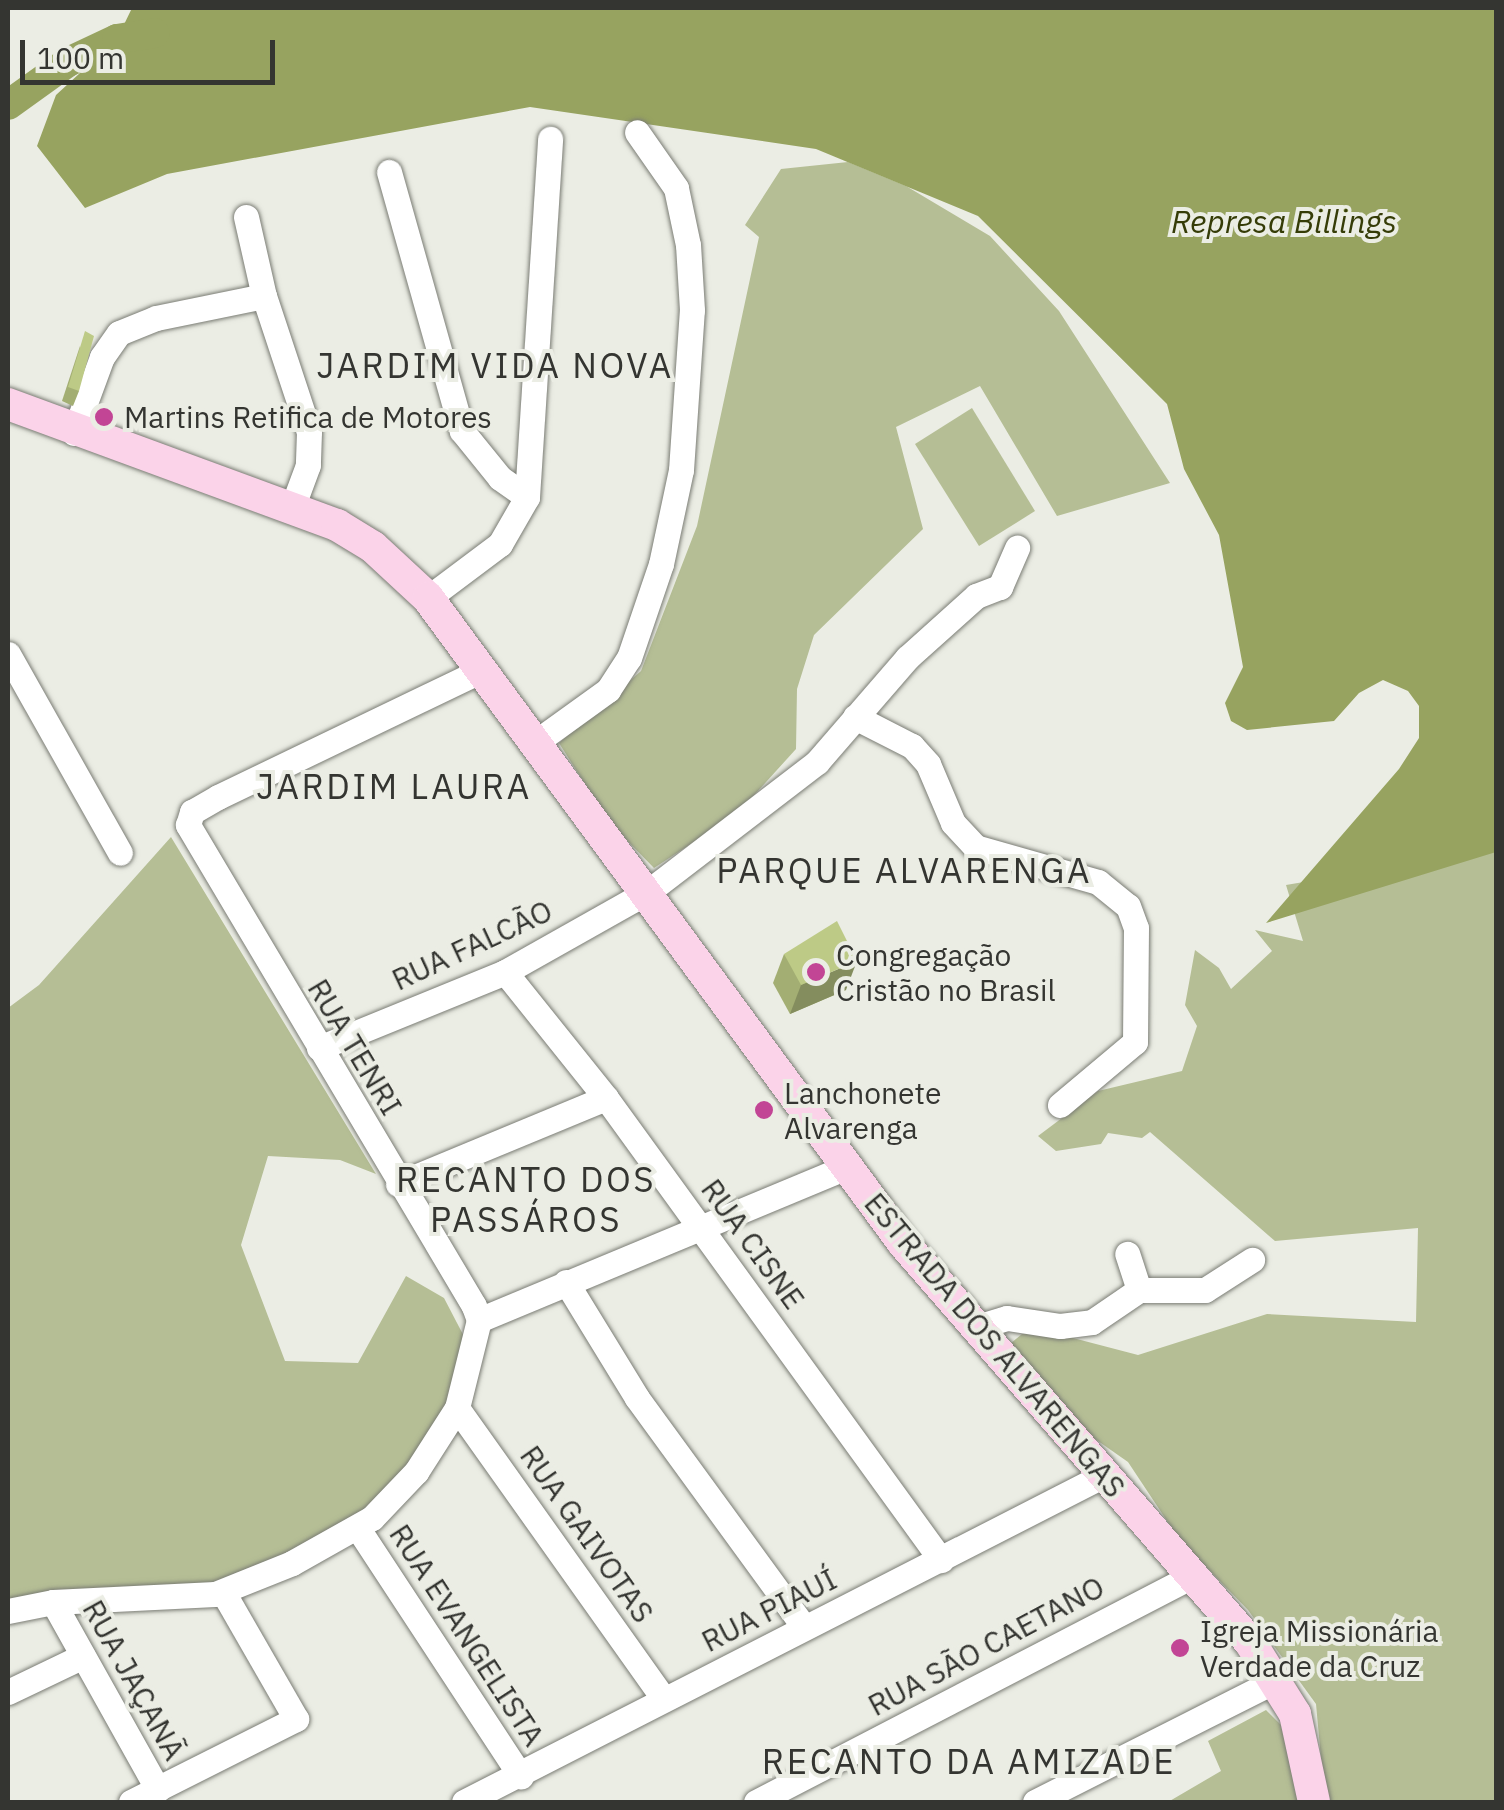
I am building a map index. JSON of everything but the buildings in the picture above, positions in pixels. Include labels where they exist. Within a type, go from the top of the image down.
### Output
[{"type":"main road","name":"ESTRADA DOS ALVARENGAS","points":[[8,404],[74,432],[292,508],[374,547],[428,598],[608,846],[649,891],[846,1167],[974,1328],[1193,1575],[1276,1680],[1306,1745],[1314,1802]]},
{"type":"street","points":[[536,742],[608,690],[634,649],[681,470],[692,310],[688,244],[676,188],[637,132]]},
{"type":"street","points":[[428,598],[500,544],[527,498],[550,138]]},
{"type":"street","points":[[388,172],[462,432],[492,470],[527,498]]},
{"type":"street","points":[[246,217],[264,296],[311,443],[292,508]]},
{"type":"street","points":[[74,432],[102,357],[120,333],[264,296]]},
{"type":"street","name":"RUA FALCÃO","points":[[319,1048],[504,972],[649,891],[817,762],[874,691],[976,596],[1000,587],[1018,548]]},
{"type":"street","points":[[8,654],[120,853]]},
{"type":"street","name":"RUA TENRI","points":[[479,1320],[192,836],[189,818],[218,797],[482,670]]},
{"type":"street","points":[[855,717],[912,746],[934,776],[952,823],[975,847],[1098,882],[1128,906],[1136,928],[1134,1042],[1060,1105]]},
{"type":"street","name":"RUA CISNE","points":[[504,972],[606,1098],[942,1560]]},
{"type":"street","points":[[398,1184],[606,1098]]},
{"type":"street","points":[[8,1610],[53,1602],[223,1592],[359,1530],[416,1472],[457,1408],[479,1320],[703,1230],[846,1167]]},
{"type":"street","points":[[1128,1254],[1138,1290]]},
{"type":"street","points":[[974,1328],[1007,1318],[1082,1325],[1138,1290],[1205,1290],[1252,1260]]},
{"type":"street","points":[[566,1282],[648,1412],[804,1627]]},
{"type":"street","name":"RUA GAIVOTAS","points":[[457,1408],[664,1699]]},
{"type":"street","name":"RUA PIAUÍ","points":[[464,1802],[1104,1475]]},
{"type":"street","name":"RUA EVANGELISTA","points":[[359,1530],[521,1776]]},
{"type":"street","name":"RUA SÃO CAETANO","points":[[756,1802],[1193,1575]]},
{"type":"street","points":[[130,1802],[296,1718],[223,1592]]},
{"type":"street","name":"RUA JAÇANÃ","points":[[53,1602],[158,1790]]},
{"type":"street","points":[[8,1692],[83,1656]]},
{"type":"street","points":[[1035,1802],[1276,1680]]},
{"type":"shaded area","points":[[848,162],[906,186],[990,236],[1059,311],[1170,483],[1057,516],[980,386],[896,427],[923,529],[814,635],[797,689],[796,749],[738,813],[654,868],[609,822],[559,743],[641,671],[697,526],[759,237],[745,225],[781,169]]},
{"type":"shaded area","points":[[972,408],[1035,511],[979,546],[915,444]]},
{"type":"shaded area","points":[[1496,823],[1496,1802],[1325,1802],[1316,1704],[1248,1610],[1179,1539],[1128,1462],[1078,1427],[1010,1344],[1022,1334],[1073,1331],[1073,1338],[1138,1355],[1267,1314],[1416,1322],[1418,1228],[1275,1241],[1150,1132],[1142,1138],[1108,1133],[1101,1144],[1056,1151],[1038,1136],[1098,1091],[1182,1071],[1197,1026],[1185,1005],[1195,950],[1219,968],[1231,989],[1272,951],[1255,930],[1303,941],[1286,885],[1333,877]]},
{"type":"shaded area","points":[[171,837],[376,1174],[340,1160],[268,1156],[241,1245],[285,1361],[358,1363],[406,1276],[444,1298],[469,1346],[451,1406],[394,1490],[355,1527],[218,1588],[8,1604],[8,1008],[39,985]]},
{"type":"shaded area","points":[[1266,1710],[1297,1741],[1305,1802],[1168,1802],[1221,1771],[1208,1741]]},
{"type":"water","name":"Represa Billings","points":[[132,8],[1496,8],[1496,852],[1266,923],[1399,769],[1419,738],[1419,706],[1408,691],[1383,680],[1359,693],[1334,721],[1247,730],[1231,721],[1225,703],[1243,667],[1219,535],[1184,469],[1167,404],[978,216],[816,149],[530,107],[167,174],[85,208],[37,146],[56,95],[117,39]]},
{"type":"waterway","points":[[8,105],[68,62],[117,39],[155,33]]},
{"type":"place","name":"Martins Retifica de Motores","points":[[104,417]]},
{"type":"place","name":"Congregação Cristão no Brasil","points":[[816,972]]},
{"type":"place","name":"Lanchonete Alvarenga","points":[[764,1110]]},
{"type":"place","name":"Igreja Missionária Verdade da Cruz","points":[[1180,1648]]},
{"type":"district","name":"JARDIM VIDA NOVA","points":[[495,365]]},
{"type":"district","name":"JARDIM LAURA","points":[[394,786]]},
{"type":"district","name":"PARQUE ALVARENGA","points":[[904,870]]},
{"type":"district","name":"RECANTO DOS PASSÁROS","points":[[526,1199]]},
{"type":"district","name":"RECANTO DA AMIZADE","points":[[969,1761]]}]
